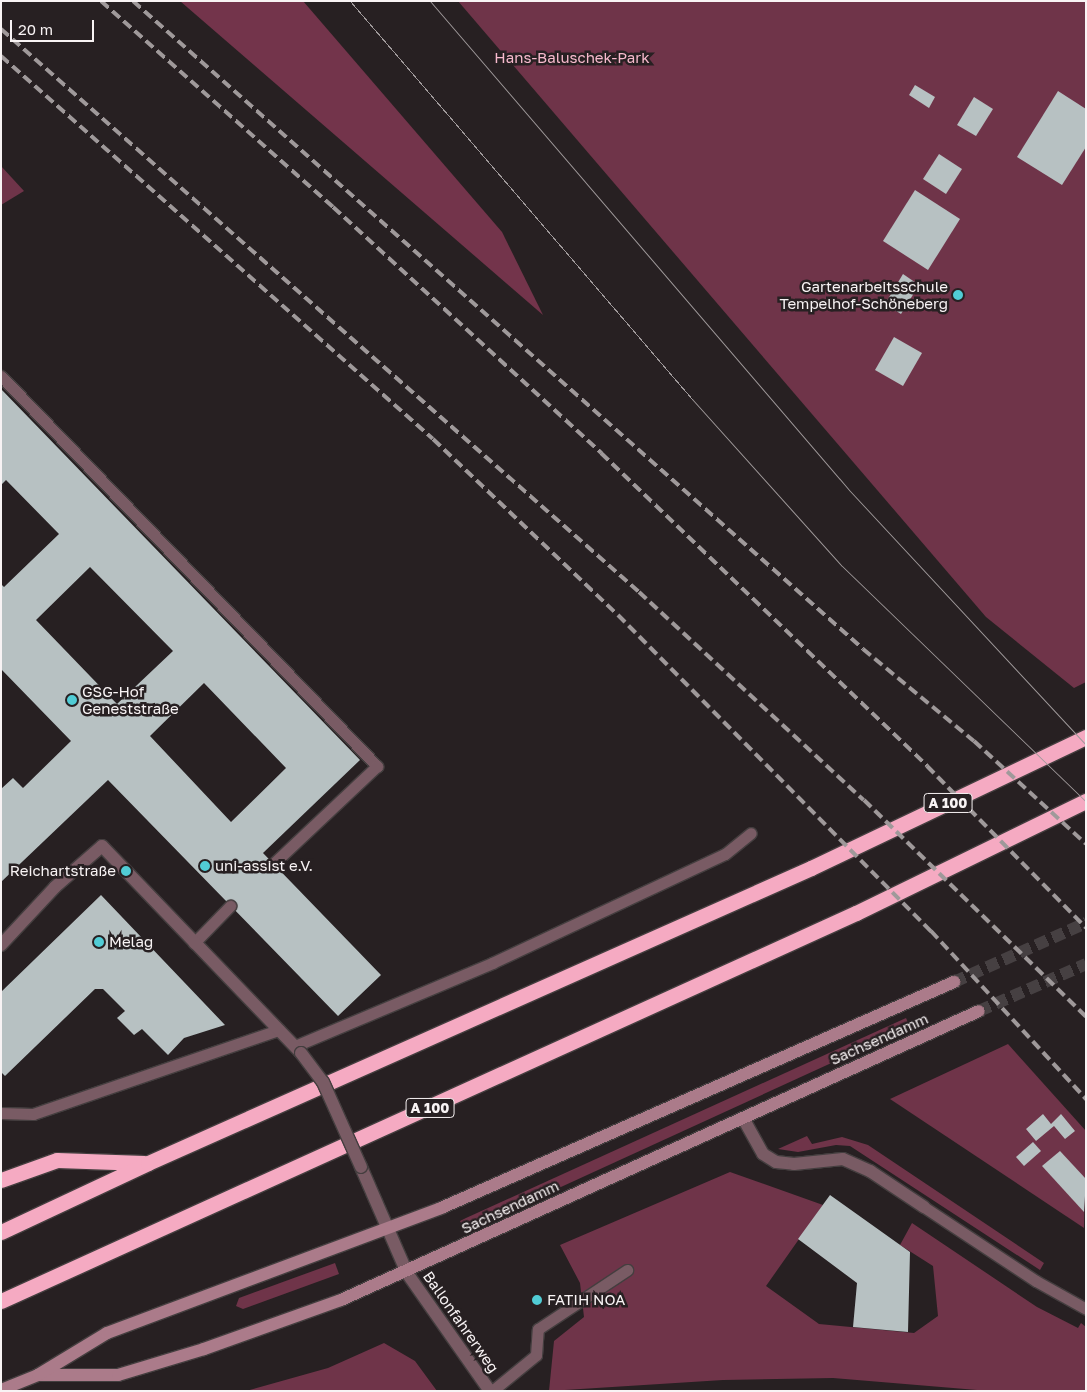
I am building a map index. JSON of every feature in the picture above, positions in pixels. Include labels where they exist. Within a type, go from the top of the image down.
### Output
[{"type":"highway","name":"A 100","points":[[1,1232],[148,1163],[811,868],[1086,738]]},
{"type":"highway","name":"A 100","points":[[1,1300],[856,913],[1086,800]]},
{"type":"highway","points":[[1,1180],[57,1160],[148,1163]]},
{"type":"main road","name":"Sachsendamm","points":[[1,1390],[38,1375],[107,1333],[388,1229],[954,982]]},
{"type":"main road","name":"Sachsendamm","points":[[38,1375],[118,1375],[251,1333],[407,1272],[979,1011]]},
{"type":"street","points":[[1,945],[55,887],[102,846],[298,1050],[323,1082],[407,1272]]},
{"type":"street","points":[[742,1118],[763,1154],[776,1162],[794,1164],[843,1159],[870,1171],[924,1207]]},
{"type":"street","name":"Ballonfahrerweg","points":[[407,1272],[491,1391]]},
{"type":"lane","points":[[1,376],[377,766],[273,864]]},
{"type":"lane","points":[[298,1050],[492,963],[725,854],[751,833]]},
{"type":"lane","points":[[194,943],[230,906]]},
{"type":"lane","points":[[1,1113],[33,1114],[279,1030]]},
{"type":"lane","points":[[924,1207],[1036,1281],[1086,1309]]},
{"type":"lane","points":[[491,1391],[536,1355],[538,1329],[627,1270]]},
{"type":"green space","name":"Gartenarbeitsschule Tempelhof-Schöneberg","points":[[458,1],[1086,1],[1086,682],[1074,688],[986,617]]},
{"type":"green space","points":[[1,166],[24,191],[1,205]]},
{"type":"green space","points":[[906,1018],[910,1027],[465,1231],[460,1221],[466,1218]]},
{"type":"green space","points":[[1008,1044],[1086,1131],[1084,1228],[890,1099]]},
{"type":"green space","points":[[807,1136],[812,1144],[842,1137],[868,1145],[1044,1263],[1040,1270],[850,1146],[836,1145],[798,1152],[778,1149]]},
{"type":"green space","points":[[730,1172],[823,1205],[766,1286],[819,1324],[914,1333],[938,1316],[933,1266],[900,1245],[912,1223],[1037,1307],[1078,1328],[1081,1323],[1086,1327],[1086,1391],[989,1391],[833,1378],[723,1380],[549,1391],[554,1341],[584,1317],[580,1283],[560,1245]]},
{"type":"green space","points":[[335,1263],[339,1274],[243,1309],[236,1306],[239,1298]]},
{"type":"green space","points":[[384,1343],[415,1361],[437,1391],[246,1391],[328,1368]]},
{"type":"shaded area","points":[[180,1],[303,1],[502,232],[543,315]]},
{"type":"building","points":[[915,85],[935,97],[929,108],[909,95]]},
{"type":"building","points":[[1058,91],[1086,109],[1086,147],[1062,185],[1017,157]]},
{"type":"building","points":[[974,97],[993,109],[976,136],[957,125]]},
{"type":"building","points":[[939,154],[962,169],[946,194],[923,179]]},
{"type":"building","points":[[915,190],[960,219],[928,270],[883,241]]},
{"type":"building","points":[[903,274],[919,285],[901,314],[885,304]]},
{"type":"building","points":[[894,337],[922,353],[903,386],[875,370]]},
{"type":"building","name":"GSG-Hof Geneststraße","points":[[1,389],[360,760],[263,853],[381,975],[338,1016],[108,780],[1,882],[1,789],[13,778],[23,788],[71,741],[1,669],[1,584],[4,587],[59,534],[6,480],[1,485]],"holes":[[[90,567],[173,651],[117,704],[36,620]],[[204,683],[286,768],[231,822],[150,736]]]},
{"type":"building","name":"Melag","points":[[101,895],[225,1025],[184,1038],[168,1055],[142,1029],[134,1035],[117,1018],[125,1011],[103,989],[95,989],[5,1076],[1,1072],[1,992]]},
{"type":"building","points":[[1043,1114],[1051,1124],[1061,1114],[1075,1131],[1065,1139],[1054,1126],[1036,1141],[1026,1129]]},
{"type":"building","points":[[1033,1142],[1041,1151],[1024,1166],[1016,1157]]},
{"type":"building","points":[[1060,1151],[1086,1179],[1084,1212],[1042,1166]]},
{"type":"building","points":[[830,1195],[910,1252],[908,1332],[853,1327],[857,1283],[798,1239]]},
{"type":"tunnel","points":[[954,982],[1086,923]]},
{"type":"tunnel","points":[[979,1011],[1086,964]]},
{"type":"tram line","points":[[350,1],[692,399],[842,566],[1086,802]]},
{"type":"tram line","points":[[430,1],[850,491],[1086,745]]},
{"type":"railway","points":[[101,1],[333,207],[601,453],[927,766],[1086,928]]},
{"type":"railway","points":[[133,1],[863,649],[974,741],[1086,844]]},
{"type":"railway","points":[[1,29],[639,592],[864,800],[1086,1017]]},
{"type":"railway","points":[[1,56],[433,439],[618,615],[931,931],[1086,1099]]},
{"type":"place","name":"Gartenarbeitsschule Tempelhof-Schöneberg","points":[[958,295]]},
{"type":"place","name":"GSG-Hof Geneststraße","points":[[72,700]]},
{"type":"place","name":"uni-assist e.V.","points":[[205,866]]},
{"type":"place","name":"Reichartstraße","points":[[126,871]]},
{"type":"place","name":"Melag","points":[[99,942]]},
{"type":"place","name":"FATIH NOA","points":[[537,1300]]},
{"type":"park label","name":"Hans-Baluschek-Park","points":[[572,58]]}]
